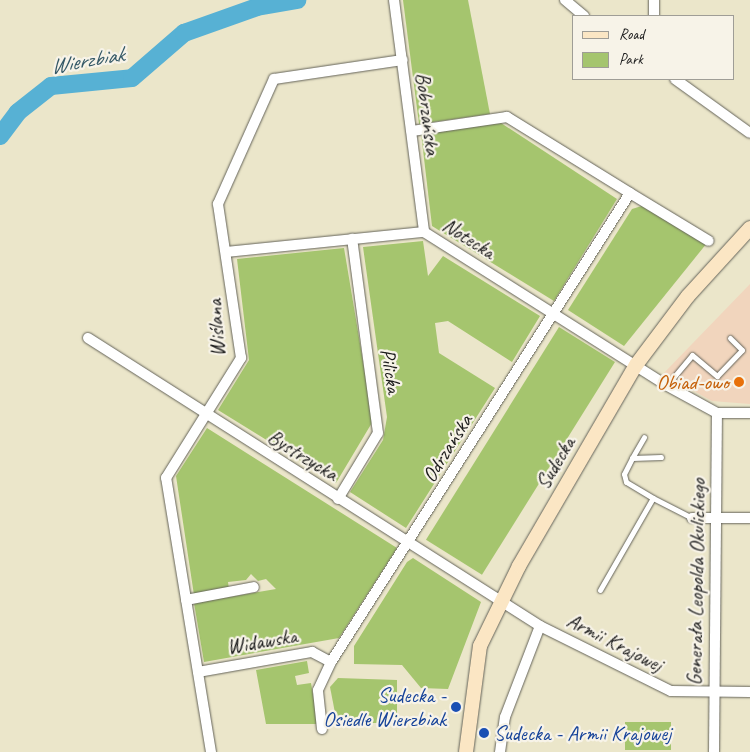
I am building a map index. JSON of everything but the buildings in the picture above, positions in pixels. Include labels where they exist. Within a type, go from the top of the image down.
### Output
[{"type":"street","name":"Bobrzańska","points":[[394,0],[424,232]]},
{"type":"street","points":[[565,0],[583,15]]},
{"type":"street","points":[[654,0],[654,15]]},
{"type":"street","name":"Wiślana","points":[[211,752],[166,478],[241,358],[218,204],[274,79],[402,60]]},
{"type":"street","points":[[675,80],[750,133]]},
{"type":"street","points":[[412,131],[507,117],[709,241]]},
{"type":"street","name":"Odrzańska","points":[[322,729],[318,690],[331,662],[409,543],[630,193]]},
{"type":"street","name":"Sudecka","points":[[466,752],[477,657],[500,600],[636,365],[688,296],[750,228]]},
{"type":"street","name":"Notecka","points":[[226,252],[424,232],[636,365],[666,386],[717,413]]},
{"type":"street","name":"Pilicka","points":[[338,499],[378,433],[352,239]]},
{"type":"street","name":"Bystrzycka","points":[[88,338],[205,416],[500,600]]},
{"type":"street","points":[[717,413],[750,413]]},
{"type":"street","name":"Generała Leopolda Okulickiego","points":[[714,752],[713,692],[717,413]]},
{"type":"street","points":[[692,518],[750,518]]},
{"type":"street","points":[[186,600],[254,587]]},
{"type":"street","name":"Armii Krajowej","points":[[500,600],[540,626],[672,691],[750,692]]},
{"type":"street","points":[[500,752],[505,716],[540,626]]},
{"type":"street","name":"Widawska","points":[[198,672],[312,652],[331,662]]},
{"type":"lane","points":[[666,386],[692,355],[717,376],[742,350],[730,338]]},
{"type":"lane","points":[[644,437],[632,458],[626,482],[652,498],[692,518]]},
{"type":"lane","points":[[632,458],[661,457]]},
{"type":"lane","points":[[600,590],[652,498]]},
{"type":"shaded area","points":[[750,284],[750,404],[712,401],[663,374]]},
{"type":"green space","points":[[403,0],[468,0],[490,114],[419,124]]},
{"type":"green space","points":[[501,123],[617,199],[554,301],[432,226],[421,133]]},
{"type":"green space","points":[[645,205],[707,243],[624,346],[568,310],[632,209]]},
{"type":"green space","points":[[423,241],[428,276],[443,256],[540,316],[512,362],[448,321],[435,323],[439,353],[495,388],[406,528],[350,492],[383,440],[387,417],[363,247]]},
{"type":"green space","points":[[344,248],[373,421],[336,483],[218,410],[249,360],[237,259]]},
{"type":"green space","points":[[559,327],[615,362],[482,575],[426,540]]},
{"type":"green space","points":[[207,428],[397,548],[339,638],[204,662],[194,603],[276,589],[266,579],[258,581],[251,574],[246,580],[228,582],[229,589],[194,595],[176,476]]},
{"type":"green space","points":[[413,558],[481,602],[448,689],[421,688],[402,665],[354,664],[354,646],[407,562]]},
{"type":"green space","points":[[307,661],[309,673],[295,676],[297,685],[311,683],[318,724],[266,724],[256,670]]},
{"type":"green space","points":[[338,678],[397,680],[397,723],[337,723],[330,687]]},
{"type":"green space","points":[[625,722],[671,722],[671,750],[625,750]]},
{"type":"waterway","name":"Wierzbiak","points":[[0,136],[18,112],[51,86],[132,78],[184,33],[257,7],[297,0]]},
{"type":"place","name":"Obiad-owo","points":[[739,382]]},
{"type":"place","name":"Sudecka - Osiedle Wierzbiak","points":[[456,707]]},
{"type":"place","name":"Sudecka - Armii Krajowej","points":[[484,733]]}]
